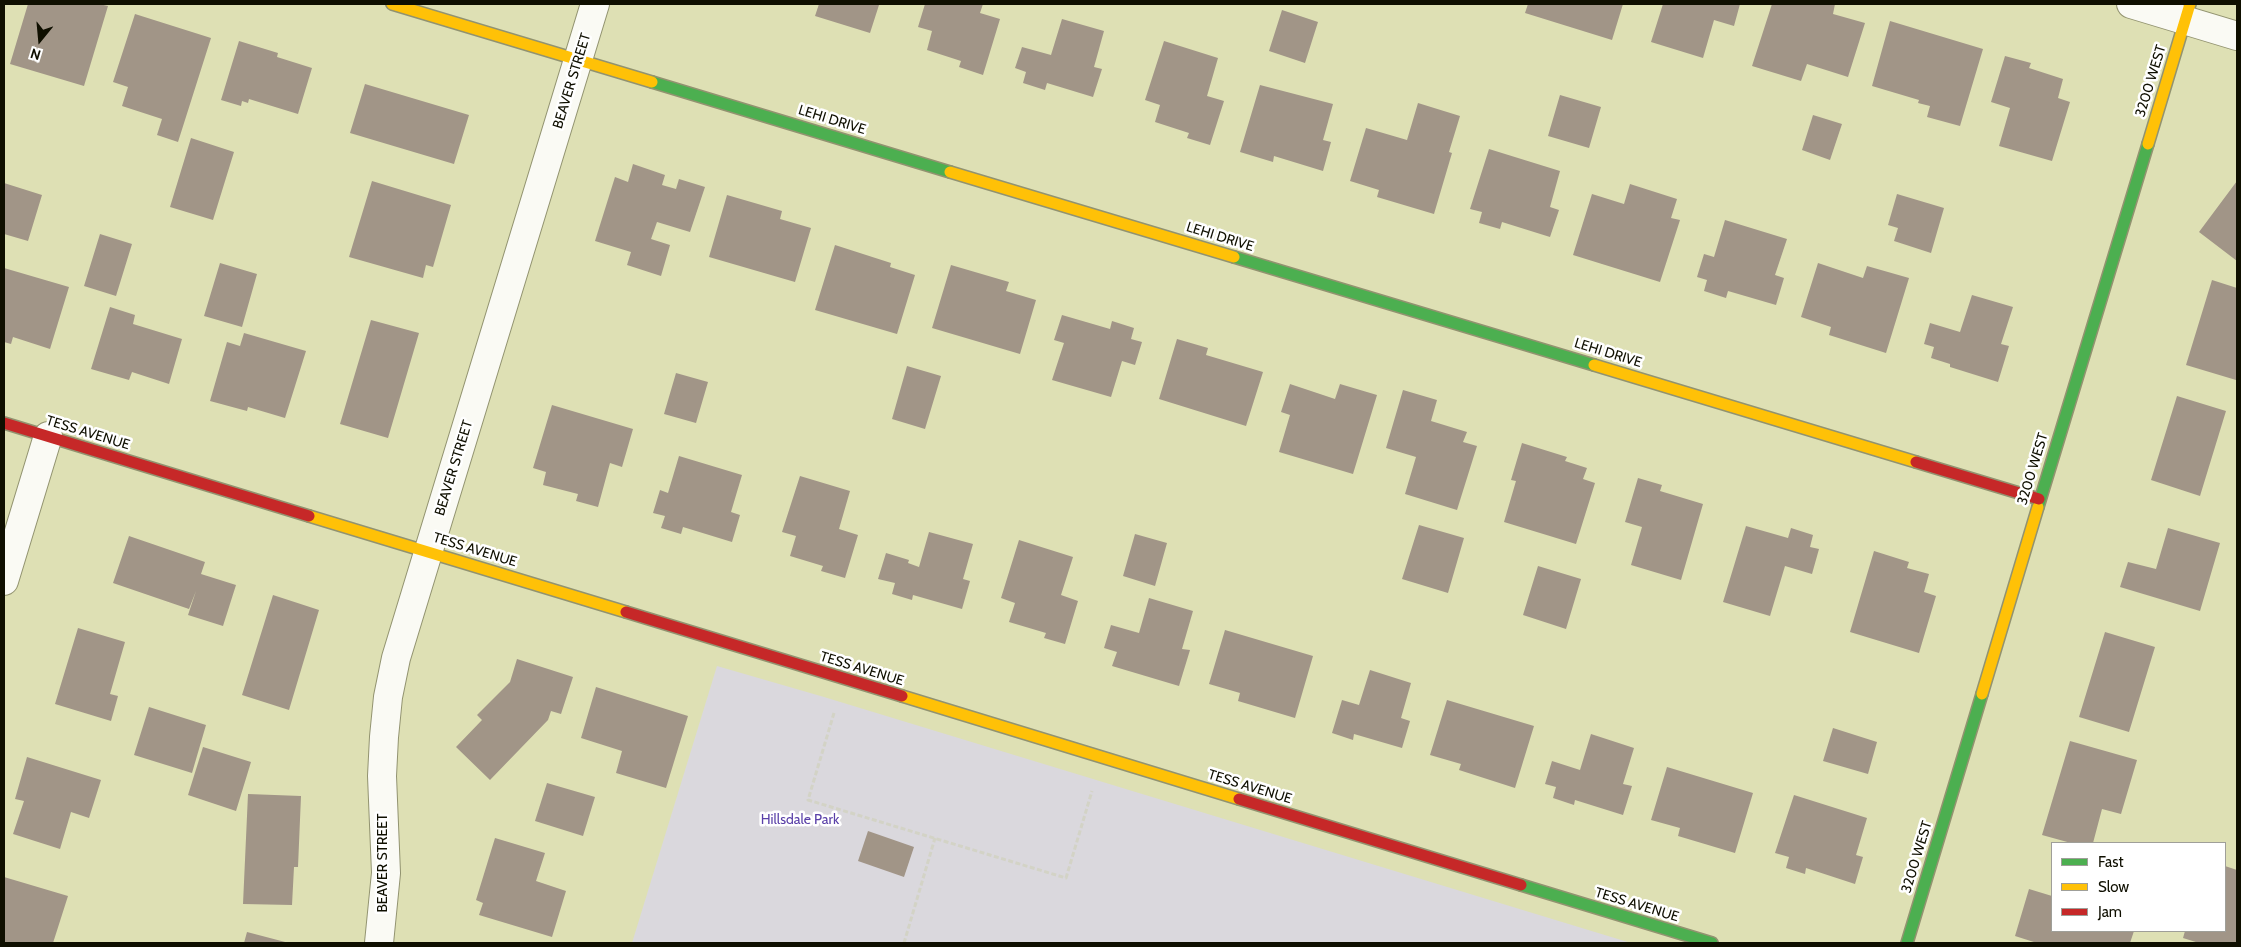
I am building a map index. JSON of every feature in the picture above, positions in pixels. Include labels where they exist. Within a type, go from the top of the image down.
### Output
[{"type":"street","name":"LEHI DRIVE","points":[[392,4],[2039,499]]},
{"type":"street","name":"BEAVER STREET","points":[[379,943],[386,873],[382,776],[388,698],[396,658],[595,4]]},
{"type":"street","points":[[2131,4],[2187,12],[2237,36]]},
{"type":"street","name":"3200 WEST","points":[[1906,943],[2187,12]]},
{"type":"street","name":"TESS AVENUE","points":[[4,423],[1712,943]]},
{"type":"street","points":[[4,581],[48,436]]},
{"type":"path","points":[[834,713],[808,800],[1066,878],[1092,791]]},
{"type":"path","points":[[904,943],[935,838]]},
{"type":"green space","name":"Hillsdale Park","points":[[717,666],[824,697],[1631,943],[632,943]]},
{"type":"building","points":[[28,4],[99,4],[108,6],[84,86],[10,64]]},
{"type":"building","points":[[819,4],[879,5],[870,33],[815,16]]},
{"type":"building","points":[[925,4],[983,4],[980,13],[1000,19],[983,75],[959,67],[961,61],[927,50],[932,31],[918,27]]},
{"type":"building","points":[[1528,4],[1623,4],[1612,40],[1525,13]]},
{"type":"building","points":[[1663,4],[1740,4],[1734,26],[1714,20],[1703,58],[1651,42]]},
{"type":"building","points":[[1772,4],[1835,4],[1833,14],[1865,23],[1848,77],[1807,64],[1801,81],[1752,66]]},
{"type":"building","points":[[1282,10],[1318,22],[1305,63],[1269,51]]},
{"type":"building","points":[[135,14],[211,38],[178,142],[157,135],[162,119],[122,106],[128,87],[113,82]]},
{"type":"building","points":[[1062,19],[1104,31],[1094,67],[1102,69],[1093,97],[1047,83],[1045,90],[1023,83],[1026,72],[1015,68],[1022,47],[1051,55]]},
{"type":"building","points":[[1890,21],[1983,49],[1960,126],[1927,117],[1930,106],[1918,103],[1919,100],[1872,86]]},
{"type":"building","points":[[239,41],[278,53],[277,57],[312,68],[298,114],[249,99],[248,103],[242,101],[241,106],[221,100]]},
{"type":"building","points":[[1164,41],[1218,58],[1207,96],[1224,101],[1210,145],[1187,138],[1189,133],[1155,122],[1160,105],[1145,100]]},
{"type":"building","points":[[2005,56],[2031,63],[2029,68],[2063,79],[2058,98],[2070,102],[2052,161],[1999,146],[2010,108],[1991,102]]},
{"type":"building","points":[[365,84],[469,115],[454,164],[350,133]]},
{"type":"building","points":[[1260,85],[1333,104],[1323,140],[1331,142],[1323,171],[1274,156],[1273,162],[1240,152]]},
{"type":"building","points":[[1560,95],[1601,107],[1589,148],[1548,136]]},
{"type":"building","points":[[1418,103],[1460,116],[1449,152],[1452,153],[1434,214],[1377,197],[1379,190],[1350,181],[1366,128],[1407,140]]},
{"type":"building","points":[[1813,115],[1842,124],[1830,160],[1802,150]]},
{"type":"building","points":[[191,138],[234,152],[213,220],[170,207]]},
{"type":"building","points":[[1489,149],[1560,171],[1550,207],[1559,210],[1550,237],[1502,222],[1500,229],[1479,223],[1482,212],[1470,209]]},
{"type":"building","points":[[633,164],[665,175],[662,185],[676,189],[679,179],[705,187],[690,232],[657,222],[651,239],[670,245],[661,276],[627,265],[631,252],[595,241],[615,177],[628,182]]},
{"type":"building","points":[[372,181],[451,205],[433,267],[426,265],[423,278],[349,257]]},
{"type":"building","points":[[2237,181],[2237,261],[2199,232]]},
{"type":"building","points":[[4,183],[42,195],[28,241],[4,234]]},
{"type":"building","points":[[1630,184],[1677,199],[1671,218],[1680,220],[1660,282],[1573,255],[1592,194],[1624,204]]},
{"type":"building","points":[[1897,194],[1944,208],[1931,253],[1894,241],[1898,228],[1888,225]]},
{"type":"building","points":[[727,195],[782,211],[780,219],[811,228],[795,282],[709,257]]},
{"type":"building","points":[[1725,220],[1787,239],[1775,275],[1784,278],[1776,305],[1728,291],[1726,298],[1704,291],[1707,280],[1697,277],[1704,254],[1714,257]]},
{"type":"building","points":[[100,234],[132,244],[116,296],[84,286]]},
{"type":"building","points":[[835,245],[891,263],[890,267],[915,275],[897,334],[815,310]]},
{"type":"building","points":[[220,263],[257,274],[242,327],[204,316]]},
{"type":"building","points":[[1818,263],[1863,278],[1867,266],[1909,278],[1886,353],[1829,335],[1831,327],[1801,317]]},
{"type":"building","points":[[951,265],[1009,282],[1006,291],[1036,300],[1020,354],[932,328]]},
{"type":"building","points":[[4,268],[69,287],[50,349],[13,337],[11,344],[4,342]]},
{"type":"building","points":[[2212,280],[2237,288],[2236,380],[2186,365]]},
{"type":"building","points":[[1972,295],[2013,307],[2001,344],[2009,346],[1998,382],[1950,367],[1950,364],[1931,358],[1934,347],[1924,344],[1930,323],[1960,332]]},
{"type":"building","points":[[110,307],[135,315],[133,324],[182,339],[169,384],[132,372],[129,380],[91,369]]},
{"type":"building","points":[[1062,315],[1110,329],[1112,321],[1134,328],[1131,339],[1142,342],[1135,365],[1122,361],[1111,397],[1052,380],[1064,343],[1054,340]]},
{"type":"building","points":[[371,320],[419,333],[388,438],[340,424]]},
{"type":"building","points":[[244,333],[306,351],[285,418],[248,407],[247,411],[210,401],[227,342],[240,346]]},
{"type":"building","points":[[1177,339],[1208,348],[1206,355],[1263,372],[1246,426],[1159,399]]},
{"type":"building","points":[[907,366],[941,376],[925,429],[892,419]]},
{"type":"building","points":[[676,373],[708,382],[696,423],[664,414]]},
{"type":"building","points":[[1290,384],[1335,399],[1340,384],[1377,395],[1353,474],[1279,452],[1290,415],[1281,412]]},
{"type":"building","points":[[1403,390],[1437,400],[1431,421],[1467,432],[1463,442],[1477,446],[1457,510],[1405,494],[1416,457],[1386,448]]},
{"type":"building","points":[[2177,396],[2226,411],[2200,496],[2151,480]]},
{"type":"building","points":[[552,405],[633,429],[622,467],[610,463],[598,507],[576,501],[578,494],[543,485],[546,472],[533,468]]},
{"type":"building","points":[[1522,443],[1567,457],[1565,461],[1587,468],[1583,479],[1595,483],[1576,544],[1504,522],[1516,481],[1511,480]]},
{"type":"building","points":[[679,456],[742,475],[731,512],[740,515],[732,542],[683,527],[681,534],[661,528],[665,516],[653,513],[660,490],[668,493]]},
{"type":"building","points":[[800,476],[850,491],[839,529],[858,535],[845,578],[821,571],[823,566],[790,556],[796,536],[782,532]]},
{"type":"building","points":[[1638,478],[1662,485],[1660,491],[1703,504],[1681,580],[1631,565],[1642,527],[1625,522]]},
{"type":"building","points":[[1419,525],[1464,538],[1448,593],[1402,579]]},
{"type":"building","points":[[1746,526],[1788,538],[1791,528],[1813,535],[1810,547],[1819,549],[1812,574],[1785,566],[1770,616],[1723,602]]},
{"type":"building","points":[[2168,528],[2220,543],[2200,611],[2120,587],[2128,562],[2156,569]]},
{"type":"building","points":[[929,532],[973,544],[963,579],[970,581],[962,609],[913,595],[912,600],[892,594],[895,583],[878,579],[886,553],[909,560],[908,563],[919,567]]},
{"type":"building","points":[[1135,534],[1167,543],[1155,586],[1123,576]]},
{"type":"building","points":[[129,536],[205,562],[201,574],[236,585],[223,626],[188,615],[196,591],[189,609],[113,583]]},
{"type":"building","points":[[1019,540],[1073,557],[1061,595],[1078,601],[1065,644],[1044,638],[1046,633],[1009,622],[1015,603],[1001,598]]},
{"type":"building","points":[[1874,551],[1909,562],[1907,568],[1929,574],[1924,592],[1936,596],[1919,653],[1850,632]]},
{"type":"building","points":[[1538,566],[1581,579],[1566,629],[1523,615]]},
{"type":"building","points":[[273,595],[319,610],[289,710],[242,695]]},
{"type":"building","points":[[1149,598],[1193,611],[1182,649],[1190,650],[1179,686],[1112,666],[1117,652],[1104,648],[1111,625],[1139,633]]},
{"type":"building","points":[[78,628],[125,642],[110,694],[118,696],[111,721],[55,704]]},
{"type":"building","points":[[1225,630],[1313,656],[1295,718],[1238,701],[1240,693],[1209,684]]},
{"type":"building","points":[[2105,632],[2155,647],[2129,732],[2079,717]]},
{"type":"building","points":[[517,659],[573,677],[561,714],[551,711],[548,720],[490,780],[456,747],[482,720],[477,715],[510,682]]},
{"type":"building","points":[[1370,670],[1411,683],[1401,718],[1410,721],[1402,748],[1354,734],[1353,740],[1332,733],[1342,700],[1359,705]]},
{"type":"building","points":[[596,687],[688,716],[666,788],[616,773],[622,751],[581,738]]},
{"type":"building","points":[[1447,700],[1534,726],[1515,788],[1459,770],[1461,764],[1430,755]]},
{"type":"building","points":[[149,707],[206,725],[192,773],[134,755]]},
{"type":"building","points":[[1833,728],[1877,742],[1868,774],[1823,761]]},
{"type":"building","points":[[1591,734],[1634,748],[1623,784],[1632,786],[1623,815],[1575,800],[1574,805],[1553,798],[1556,787],[1545,784],[1552,761],[1580,770]]},
{"type":"building","points":[[2070,741],[2137,760],[2121,814],[2102,809],[2093,842],[2067,842],[2042,835]]},
{"type":"building","points":[[203,747],[251,762],[236,811],[188,795]]},
{"type":"building","points":[[27,757],[101,780],[89,818],[71,812],[60,849],[13,834],[24,801],[15,799]]},
{"type":"building","points":[[1667,767],[1753,793],[1735,853],[1678,836],[1680,828],[1651,820]]},
{"type":"building","points":[[547,783],[595,797],[583,836],[535,821]]},
{"type":"building","points":[[248,794],[301,796],[298,867],[294,867],[292,905],[243,904]]},
{"type":"building","points":[[1794,795],[1867,818],[1856,855],[1863,857],[1855,884],[1806,868],[1805,874],[1786,868],[1789,857],[1775,853]]},
{"type":"building","points":[[868,831],[914,847],[904,877],[858,861]]},
{"type":"building","points":[[495,838],[545,853],[536,881],[566,891],[552,937],[479,915],[483,903],[476,900]]},
{"type":"building","points":[[2226,866],[2237,870],[2237,943],[2199,943],[2183,938],[2185,932],[2226,932]]},
{"type":"building","points":[[4,877],[68,896],[53,943],[4,943]]},
{"type":"building","points":[[2029,889],[2051,896],[2051,932],[2134,932],[2130,943],[2037,943],[2015,936]]},
{"type":"building","points":[[247,932],[289,943],[244,943]]},
{"type":"traffic: fast","points":[[652,82],[950,172]]},
{"type":"traffic: fast","points":[[2038,507],[2148,144]]},
{"type":"traffic: fast","points":[[1234,257],[1594,365]]},
{"type":"traffic: fast","points":[[1907,943],[1982,694]]},
{"type":"traffic: fast","points":[[1521,885],[1712,943]]},
{"type":"traffic: slow","points":[[392,4],[652,82]]},
{"type":"traffic: slow","points":[[2148,144],[2190,4]]},
{"type":"traffic: slow","points":[[950,172],[1234,257]]},
{"type":"traffic: slow","points":[[1594,365],[1916,462]]},
{"type":"traffic: slow","points":[[1982,694],[2038,507]]},
{"type":"traffic: slow","points":[[309,516],[626,612]]},
{"type":"traffic: slow","points":[[902,696],[1239,799]]},
{"type":"traffic: jam","points":[[4,423],[309,516]]},
{"type":"traffic: jam","points":[[1916,462],[2039,499]]},
{"type":"traffic: jam","points":[[626,612],[902,696]]},
{"type":"traffic: jam","points":[[1239,799],[1521,885]]}]
